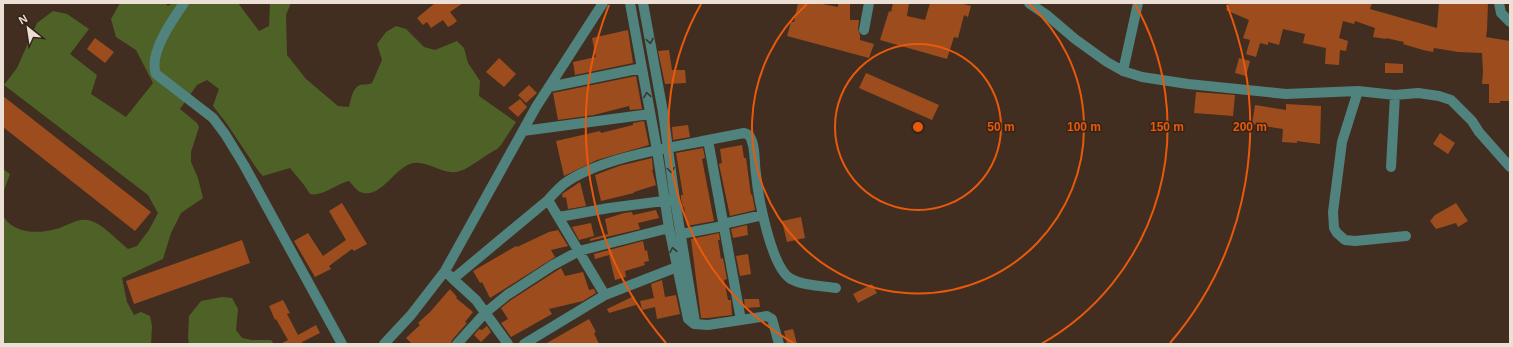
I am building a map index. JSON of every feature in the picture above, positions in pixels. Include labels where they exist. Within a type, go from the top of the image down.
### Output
[{"type":"street","points":[[184,3],[167,28],[159,47],[154,68],[156,74],[212,118],[225,134],[248,172],[342,344]]},
{"type":"street","points":[[384,344],[411,315],[445,271],[523,131],[549,87],[603,3]]},
{"type":"street","points":[[630,3],[657,150],[670,201],[681,234],[695,324]]},
{"type":"street","points":[[643,3],[668,148],[670,201],[669,228],[688,319],[690,322],[695,324],[708,325],[766,316],[770,317],[772,319],[778,344]]},
{"type":"street","points":[[864,30],[868,3]]},
{"type":"street","points":[[1029,3],[1107,62],[1123,71],[1142,77],[1279,94],[1358,91],[1395,95],[1418,93],[1440,96],[1451,100],[1472,121],[1479,132],[1510,167]]},
{"type":"street","points":[[1123,71],[1138,3]]},
{"type":"street","points":[[1499,3],[1501,14],[1510,22]]},
{"type":"street","points":[[549,87],[642,68]]},
{"type":"street","points":[[1358,91],[1342,142],[1333,212],[1334,228],[1337,233],[1346,240],[1355,241],[1406,236]]},
{"type":"street","points":[[1391,167],[1395,95]]},
{"type":"street","points":[[523,131],[650,114]]},
{"type":"street","points":[[453,279],[548,200],[563,185],[587,170],[657,150],[744,133],[749,135],[752,143],[763,216],[775,256],[781,268],[788,277],[801,283],[836,288]]},
{"type":"street","points":[[708,140],[741,320]]},
{"type":"street","points":[[548,200],[605,295]]},
{"type":"street","points":[[559,217],[609,208],[670,201]]},
{"type":"street","points":[[681,234],[763,216]]},
{"type":"street","points":[[457,344],[486,313],[507,296],[553,265],[579,251],[669,228]]},
{"type":"street","points":[[524,344],[605,295],[676,267]]},
{"type":"street","points":[[445,271],[476,300],[508,344]]},
{"type":"green space","points":[[120,3],[165,3],[168,6],[173,3],[238,3],[259,31],[269,26],[270,3],[291,3],[286,15],[287,55],[306,79],[338,106],[349,107],[352,94],[355,89],[360,85],[372,83],[382,60],[377,44],[386,32],[396,26],[406,29],[424,47],[435,50],[457,41],[464,48],[468,63],[480,81],[479,96],[516,122],[497,149],[460,171],[447,172],[423,163],[416,163],[404,167],[374,192],[360,192],[349,181],[319,194],[310,194],[290,168],[263,176],[259,172],[213,106],[219,89],[207,80],[197,85],[180,109],[197,123],[199,127],[191,152],[191,162],[198,178],[203,198],[181,213],[171,233],[163,259],[122,278],[127,302],[134,315],[141,312],[150,316],[152,326],[151,344],[3,344],[3,216],[13,226],[34,232],[49,231],[76,221],[88,220],[104,228],[128,249],[137,246],[149,230],[158,213],[148,195],[4,85],[17,68],[37,23],[53,11],[67,14],[89,29],[70,54],[97,75],[91,94],[126,117],[153,83],[136,50],[116,37],[111,19]]},
{"type":"green space","points":[[3,169],[10,174],[3,193]]},
{"type":"green space","points":[[222,297],[232,298],[238,309],[236,330],[242,338],[252,340],[271,340],[274,344],[189,344],[189,316],[201,301]]},
{"type":"building","points":[[435,3],[463,3],[450,12],[457,21],[448,27],[443,20],[431,28],[427,22],[423,25],[417,18]]},
{"type":"building","points":[[798,3],[817,3],[838,7],[838,3],[850,3],[850,20],[859,20],[858,29],[860,40],[874,44],[869,58],[787,36],[791,22],[794,22]]},
{"type":"building","points":[[893,3],[909,3],[907,16],[925,20],[930,3],[960,3],[971,6],[968,17],[964,15],[958,38],[954,37],[947,59],[880,40]]},
{"type":"building","points":[[1229,3],[1372,3],[1370,9],[1437,28],[1439,3],[1488,3],[1486,37],[1510,41],[1510,101],[1489,103],[1489,84],[1482,84],[1482,53],[1458,52],[1434,48],[1433,52],[1423,50],[1403,44],[1404,42],[1373,37],[1375,28],[1355,21],[1354,24],[1343,21],[1339,38],[1348,41],[1346,51],[1340,50],[1339,65],[1325,64],[1326,48],[1303,43],[1305,34],[1283,29],[1279,45],[1268,42],[1268,45],[1260,43],[1256,57],[1246,54],[1250,40],[1243,38],[1249,20],[1226,10]]},
{"type":"building","points":[[628,30],[633,63],[575,75],[573,62],[596,57],[592,38]]},
{"type":"building","points":[[95,38],[114,52],[105,63],[87,49]]},
{"type":"building","points":[[669,50],[672,70],[685,70],[686,83],[665,84],[658,51]]},
{"type":"building","points":[[499,58],[516,74],[504,87],[486,72]]},
{"type":"building","points":[[1239,58],[1250,61],[1246,76],[1235,73]]},
{"type":"building","points":[[1385,63],[1403,64],[1403,73],[1385,73]]},
{"type":"building","points":[[866,73],[939,105],[932,120],[859,88]]},
{"type":"building","points":[[636,76],[642,109],[630,110],[629,106],[594,115],[558,120],[553,93]]},
{"type":"building","points":[[529,85],[537,93],[526,103],[518,95]]},
{"type":"building","points":[[1196,92],[1235,95],[1233,116],[1194,113]]},
{"type":"building","points":[[3,96],[151,212],[135,231],[3,127]]},
{"type":"building","points":[[520,99],[527,107],[518,117],[508,108]]},
{"type":"building","points":[[1286,104],[1321,106],[1320,144],[1297,141],[1297,143],[1282,142],[1283,129],[1252,124],[1255,105],[1286,110]]},
{"type":"building","points":[[644,121],[649,145],[597,160],[564,176],[556,141],[600,131],[601,133]]},
{"type":"building","points":[[688,125],[690,137],[673,140],[672,127]]},
{"type":"building","points":[[1440,133],[1455,143],[1448,154],[1433,144]]},
{"type":"building","points":[[742,145],[744,158],[746,158],[751,195],[752,194],[755,210],[730,216],[719,164],[722,163],[720,149]]},
{"type":"building","points":[[703,148],[705,158],[702,159],[714,221],[687,226],[681,199],[681,195],[683,195],[676,153]]},
{"type":"building","points":[[652,158],[652,170],[656,185],[634,193],[601,201],[595,175],[619,166]]},
{"type":"building","points":[[580,182],[586,206],[568,209],[566,197],[563,198],[562,194]]},
{"type":"building","points":[[342,203],[367,244],[354,251],[352,249],[329,266],[331,269],[315,277],[294,241],[308,233],[323,256],[346,240],[329,211]]},
{"type":"building","points":[[1456,203],[1468,221],[1458,227],[1456,223],[1436,229],[1430,221],[1435,215]]},
{"type":"building","points":[[656,210],[659,218],[638,223],[640,229],[590,241],[590,239],[608,234],[605,219],[624,213],[632,212],[633,215]]},
{"type":"building","points":[[801,217],[805,238],[787,242],[782,221]]},
{"type":"building","points":[[591,223],[594,236],[579,240],[572,227]]},
{"type":"building","points":[[747,225],[748,235],[733,238],[731,229]]},
{"type":"building","points":[[558,230],[568,246],[551,250],[555,257],[490,298],[482,282],[480,283],[473,271],[516,246],[517,247],[549,232]]},
{"type":"building","points":[[719,233],[720,240],[718,240],[721,259],[723,258],[727,279],[724,280],[728,300],[731,300],[732,315],[701,318],[691,239]]},
{"type":"building","points":[[242,240],[250,263],[134,304],[126,281]]},
{"type":"building","points":[[643,241],[645,251],[647,250],[649,261],[644,262],[645,265],[625,271],[626,277],[615,280],[609,255],[595,259],[594,254]]},
{"type":"building","points":[[748,254],[751,274],[740,276],[736,256]]},
{"type":"building","points":[[561,268],[565,276],[583,272],[589,290],[594,289],[596,293],[583,301],[549,309],[552,314],[511,337],[501,323],[508,319],[501,308]]},
{"type":"building","points":[[662,280],[665,297],[676,295],[680,314],[657,319],[655,307],[642,310],[640,301],[654,298],[651,284]]},
{"type":"building","points":[[872,284],[877,293],[858,303],[853,294]]},
{"type":"building","points":[[450,289],[457,297],[456,298],[473,312],[465,322],[467,323],[452,340],[451,344],[412,344],[406,338],[420,325],[418,323]]},
{"type":"building","points":[[634,296],[636,305],[609,313],[607,309]]},
{"type":"building","points":[[744,299],[759,299],[760,307],[745,308]]},
{"type":"building","points":[[283,300],[290,313],[287,314],[298,335],[316,325],[320,333],[302,342],[303,344],[280,344],[288,340],[276,319],[275,320],[269,306]]},
{"type":"building","points":[[589,319],[596,332],[594,333],[599,344],[545,344]]},
{"type":"building","points":[[487,326],[491,332],[481,342],[474,335],[479,329],[482,330]]},
{"type":"building","points":[[793,329],[797,344],[787,344],[784,331]]}]
